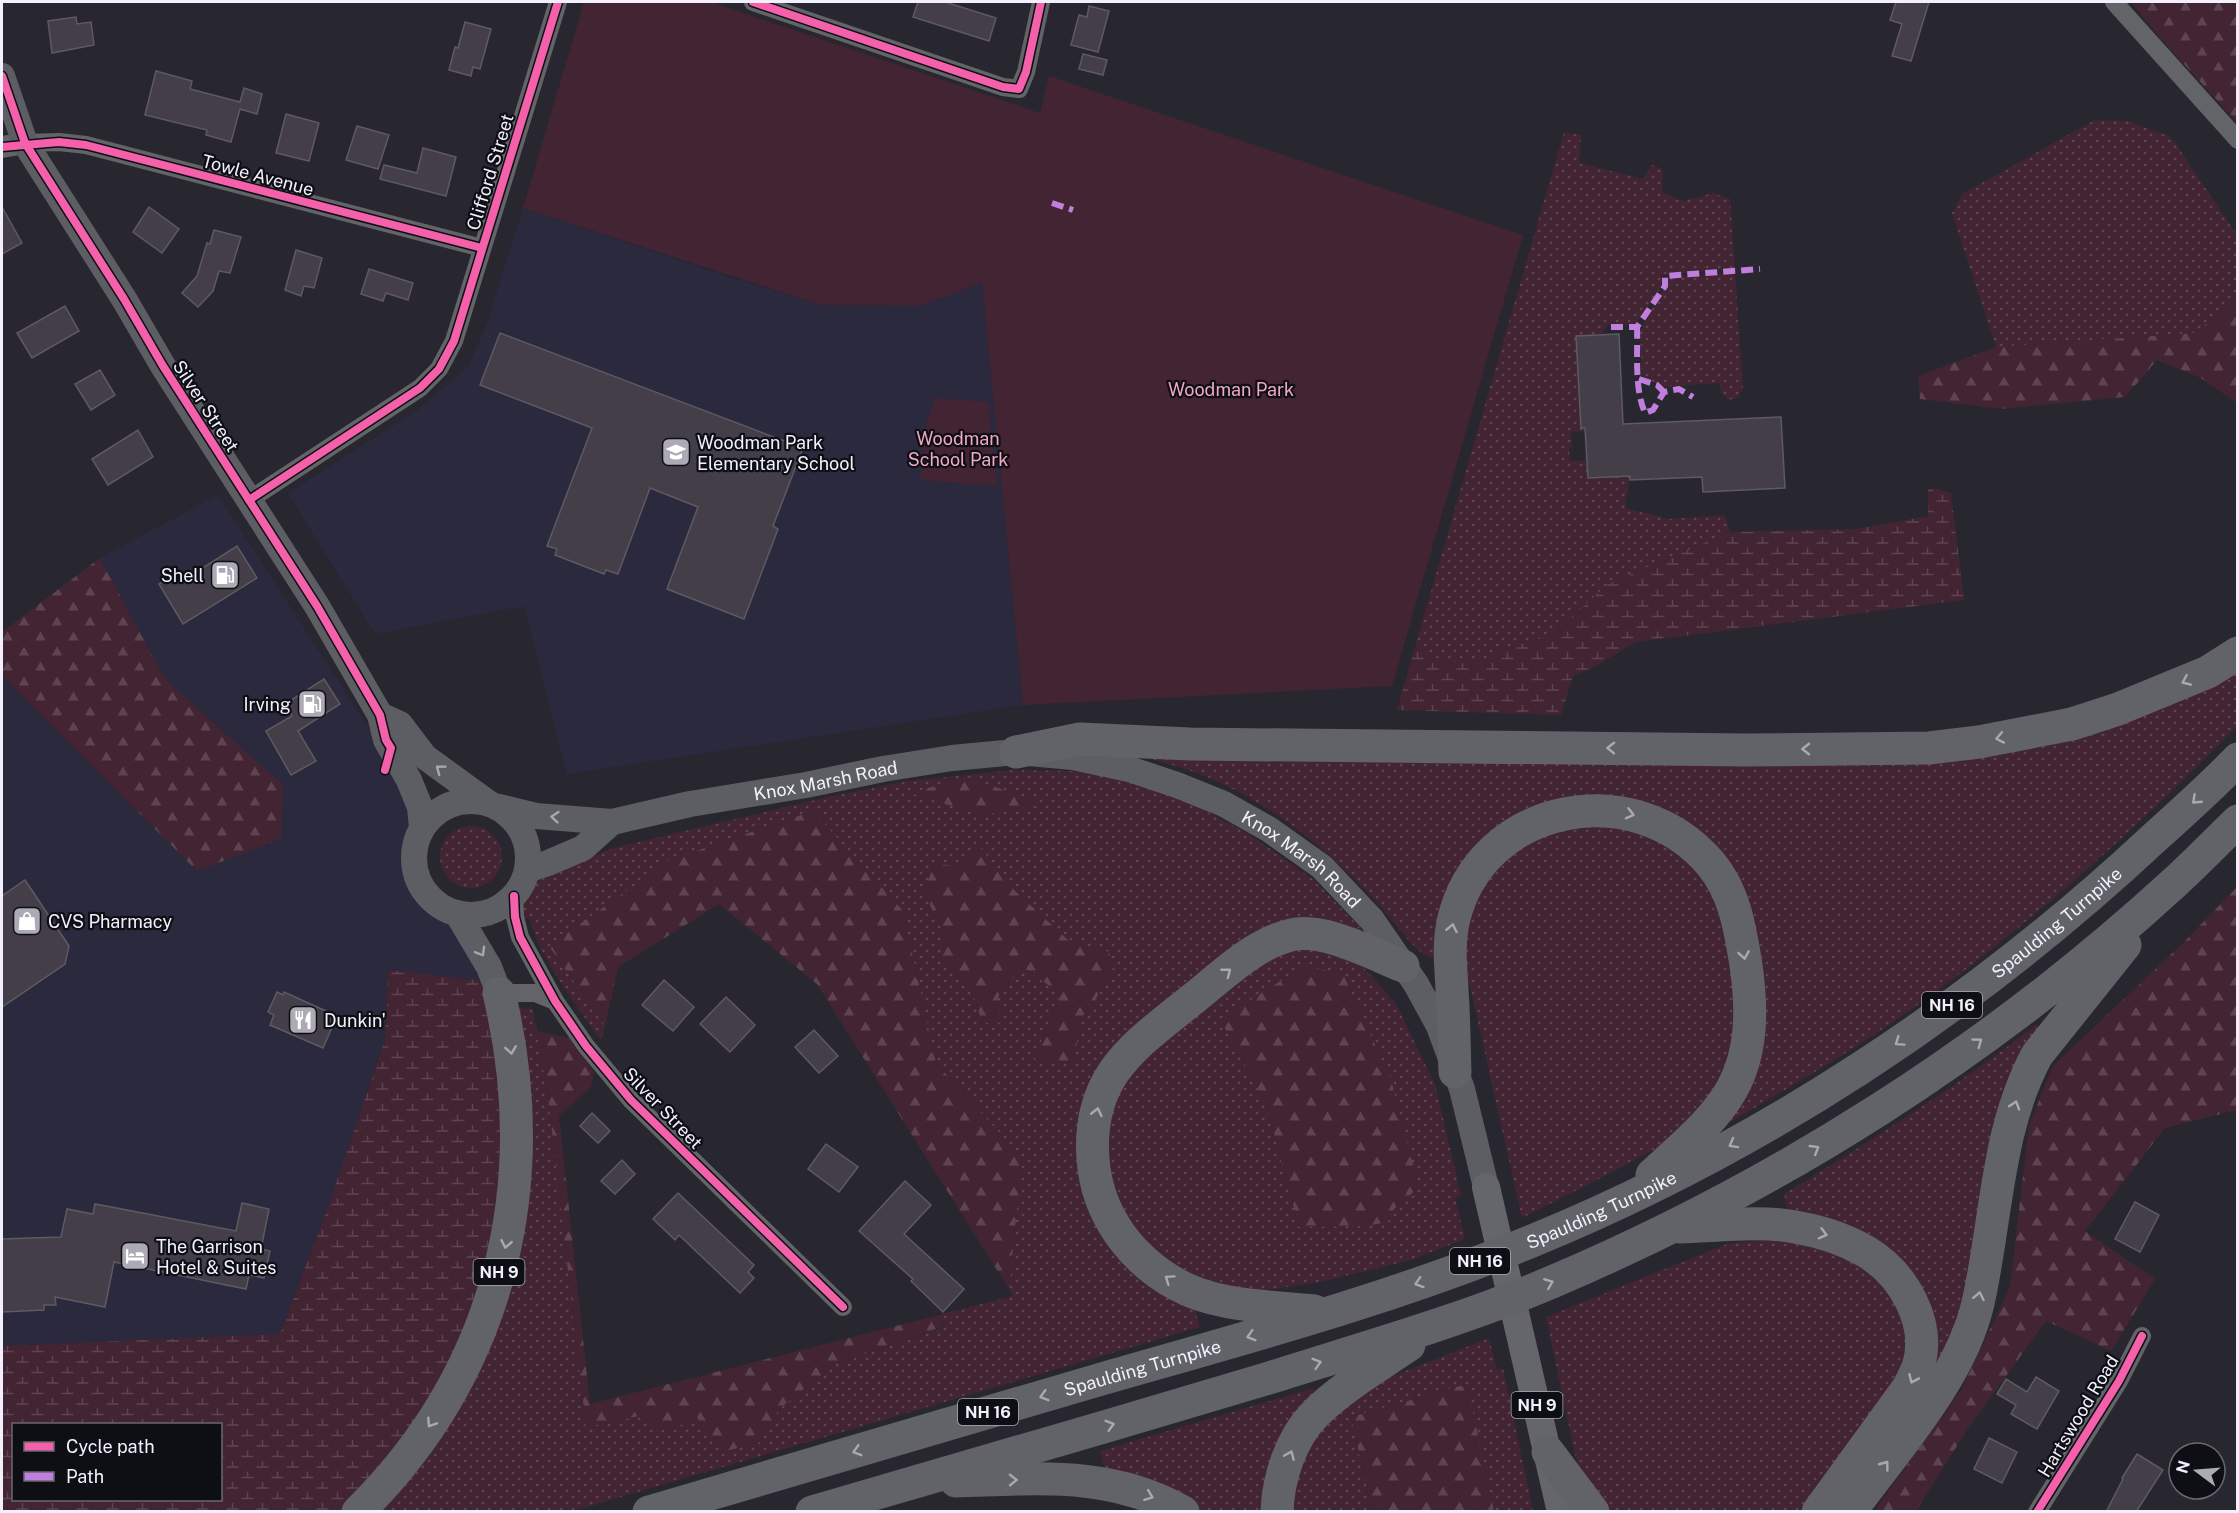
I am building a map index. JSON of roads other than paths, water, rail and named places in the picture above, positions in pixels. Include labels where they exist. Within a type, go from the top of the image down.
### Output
[{"type":"highway","points":[[1016,752],[1080,739],[1202,744],[1746,750],[1929,748],[1980,742],[2072,724],[2118,709],[2208,672],[2238,654]]},
{"type":"highway","name":"Spaulding Turnpike","points":[[649,1512],[1327,1313],[1455,1271],[1534,1240],[1629,1197],[1781,1118],[1850,1076],[1970,992],[2057,925],[2114,876],[2238,759]]},
{"type":"highway","points":[[1455,1072],[1449,962],[1453,921],[1469,883],[1495,850],[1528,826],[1548,818],[1588,810],[1628,813],[1666,827],[1683,837],[1705,858],[1723,882],[1739,921],[1748,977],[1749,1041],[1738,1076],[1722,1105],[1629,1197]]},
{"type":"highway","name":"NH 16","points":[[812,1512],[1220,1393],[1436,1326],[1551,1282],[1671,1227],[1794,1162],[1942,1068],[2030,1004],[2102,946],[2176,882],[2238,821]]},
{"type":"highway","points":[[1850,1512],[1946,1380],[1964,1341],[1978,1304],[2012,1114],[2028,1072],[2037,1055],[2176,882]]},
{"type":"highway","points":[[1327,1313],[1223,1300],[1203,1295],[1176,1284],[1136,1254],[1114,1226],[1101,1198],[1094,1164],[1092,1133],[1099,1103],[1113,1073],[1136,1047],[1184,1006],[1261,947],[1292,934],[1320,934],[1403,966]]},
{"type":"highway","name":"NH 9","points":[[358,1512],[398,1469],[445,1401],[481,1328],[503,1255],[516,1181],[518,1134],[514,1067],[499,993]]},
{"type":"highway","points":[[1671,1227],[1794,1226],[1835,1237],[1866,1251],[1893,1275],[1909,1296],[1920,1321],[1921,1348],[1918,1367],[1908,1388],[1818,1512]]},
{"type":"highway","points":[[1277,1512],[1279,1489],[1285,1465],[1295,1442],[1313,1415],[1332,1398],[1436,1326]]},
{"type":"highway","points":[[1548,1452],[1593,1512]]},
{"type":"highway","points":[[913,1482],[1084,1480],[1142,1493],[1183,1512]]},
{"type":"main road","name":"Silver Street","points":[[2,76],[14,145],[124,299],[163,366],[317,606],[380,715],[386,740],[409,780],[420,807],[422,827]]},
{"type":"main road","name":"Silver Street","points":[[380,715],[400,724],[424,757],[494,805]]},
{"type":"main road","name":"Knox Marsh Road","points":[[494,805],[536,816],[612,822],[690,804],[806,785],[895,767],[952,758],[1016,752],[1073,757],[1129,769],[1178,785],[1224,804],[1270,830],[1322,867],[1372,920],[1439,1026],[1455,1072],[1486,1187],[1562,1512]]},
{"type":"main road","name":"NH 9","points":[[499,993],[489,967],[457,913],[443,908],[432,900],[423,888],[414,861],[415,846],[422,827],[435,813],[451,804],[469,800],[494,805],[511,816],[520,827],[529,855],[522,884],[514,896]]},
{"type":"main road","name":"Knox Marsh Road","points":[[527,870],[583,848],[612,822]]},
{"type":"main road","points":[[457,913],[481,914],[504,905],[514,896]]},
{"type":"street","name":"Clifford Street","points":[[249,500],[428,381],[439,369],[454,341],[558,2]]},
{"type":"street","points":[[753,2],[1003,87],[1019,89],[1026,72],[1041,2]]},
{"type":"street","points":[[2114,2],[2238,140]]},
{"type":"street","name":"Towle Avenue","points":[[14,145],[59,141],[86,146],[482,248]]},
{"type":"street","name":"Silver Street","points":[[514,896],[515,917],[520,937],[555,1001],[586,1046],[631,1100],[843,1307]]},
{"type":"street","points":[[499,993],[535,993],[555,1001]]},
{"type":"street","name":"Hartswood Road","points":[[2037,1512],[2119,1381],[2142,1336]]},
{"type":"place","name":"Woodman Park Elementary School","points":[[676,452]]},
{"type":"place","name":"Shell","points":[[225,575]]},
{"type":"place","name":"Irving","points":[[312,704]]},
{"type":"place","name":"CVS Pharmacy","points":[[27,921]]},
{"type":"place","name":"Dunkin'","points":[[303,1020]]},
{"type":"place","name":"The Garrison Hotel & Suites","points":[[135,1256]]},
{"type":"park label","name":"Woodman Park","points":[[1231,389]]},
{"type":"park label","name":"Woodman School Park","points":[[958,448]]}]
